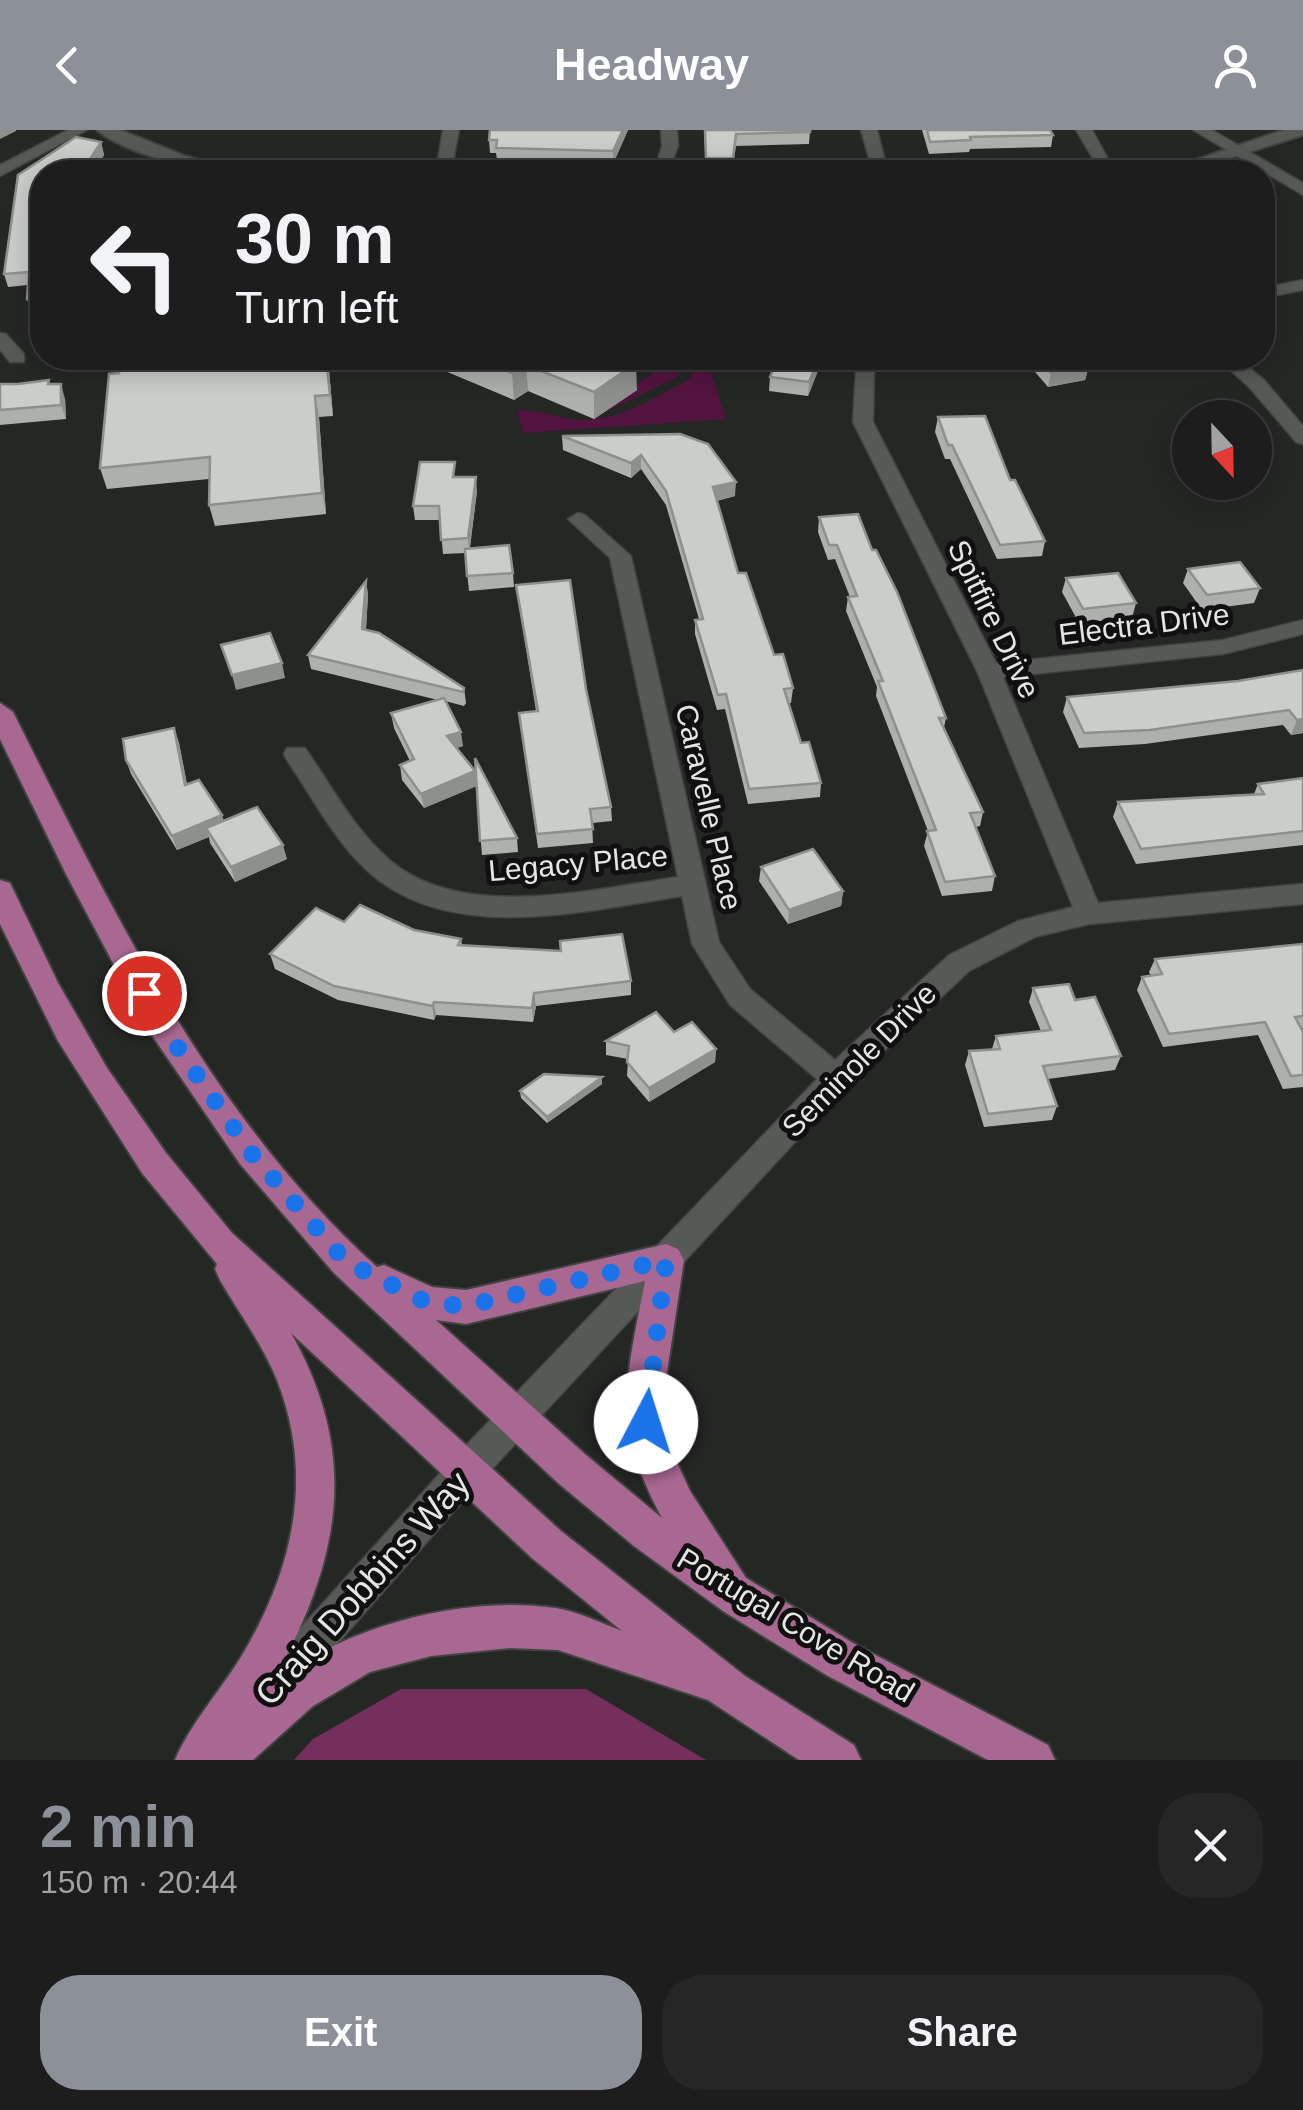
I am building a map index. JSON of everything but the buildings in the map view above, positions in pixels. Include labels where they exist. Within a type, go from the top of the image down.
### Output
[{"type":"main road","name":"Portugal Cove Road","points":[[0,712],[81,876],[160,1022],[252,1154],[346,1262],[648,1532],[737,1597],[843,1661],[1033,1760]]},
{"type":"main road","points":[[0,891],[52,1007],[85,1066],[172,1190],[220,1244],[547,1546],[730,1691],[839,1760]]},
{"type":"main road","points":[[198,1760],[260,1669],[302,1585],[317,1489],[312,1442],[296,1382],[220,1244]]},
{"type":"main road","points":[[346,1262],[428,1303],[466,1306],[666,1260],[646,1422],[654,1454],[680,1509],[737,1597]]},
{"type":"main road","points":[[220,1760],[298,1691],[362,1653],[431,1636],[510,1627],[558,1629],[730,1691]]},
{"type":"street","points":[[0,171],[79,130]]},
{"type":"street","points":[[105,130],[180,160]]},
{"type":"street","points":[[446,160],[451,130]]},
{"type":"street","points":[[666,160],[670,146],[668,130]]},
{"type":"street","points":[[870,130],[878,160]]},
{"type":"street","points":[[1084,130],[1101,160]]},
{"type":"street","points":[[1201,130],[1252,160]]},
{"type":"street","points":[[1210,160],[1301,130]]},
{"type":"street","points":[[1275,174],[1303,190]]},
{"type":"street","points":[[1275,290],[1303,285]]},
{"type":"street","points":[[0,338],[18,358]]},
{"type":"street","name":"Spitfire Drive","points":[[865,370],[863,422],[989,671],[1089,914]]},
{"type":"street","points":[[1240,370],[1303,438]]},
{"type":"street","name":"Caravelle Place","points":[[578,518],[620,556],[706,944],[724,978],[770,1025],[836,1078]]},
{"type":"street","name":"Electra Drive","points":[[989,671],[1223,647],[1303,627]]},
{"type":"street","name":"Legacy Place","points":[[296,754],[372,858],[392,876],[450,903],[504,907],[692,885]]},
{"type":"street","name":"Seminole Drive","points":[[518,1418],[836,1078],[959,963],[1028,928],[1089,914],[1303,894]]},
{"type":"street","name":"Craig Dobbins Way","points":[[208,1760],[465,1472],[518,1418]]},
{"type":"shaded area","points":[[657,370],[683,370],[677,377],[603,413],[636,390],[631,388]]},
{"type":"shaded area","points":[[695,370],[710,370],[726,419],[523,433],[517,410],[571,419],[602,418],[646,402],[688,380]]},
{"type":"shaded area","points":[[401,1689],[586,1689],[706,1760],[294,1760],[313,1739]]},
{"type":"route","points":[[144,993],[252,1154],[346,1262],[428,1303],[466,1306],[666,1260],[646,1422]]}]
